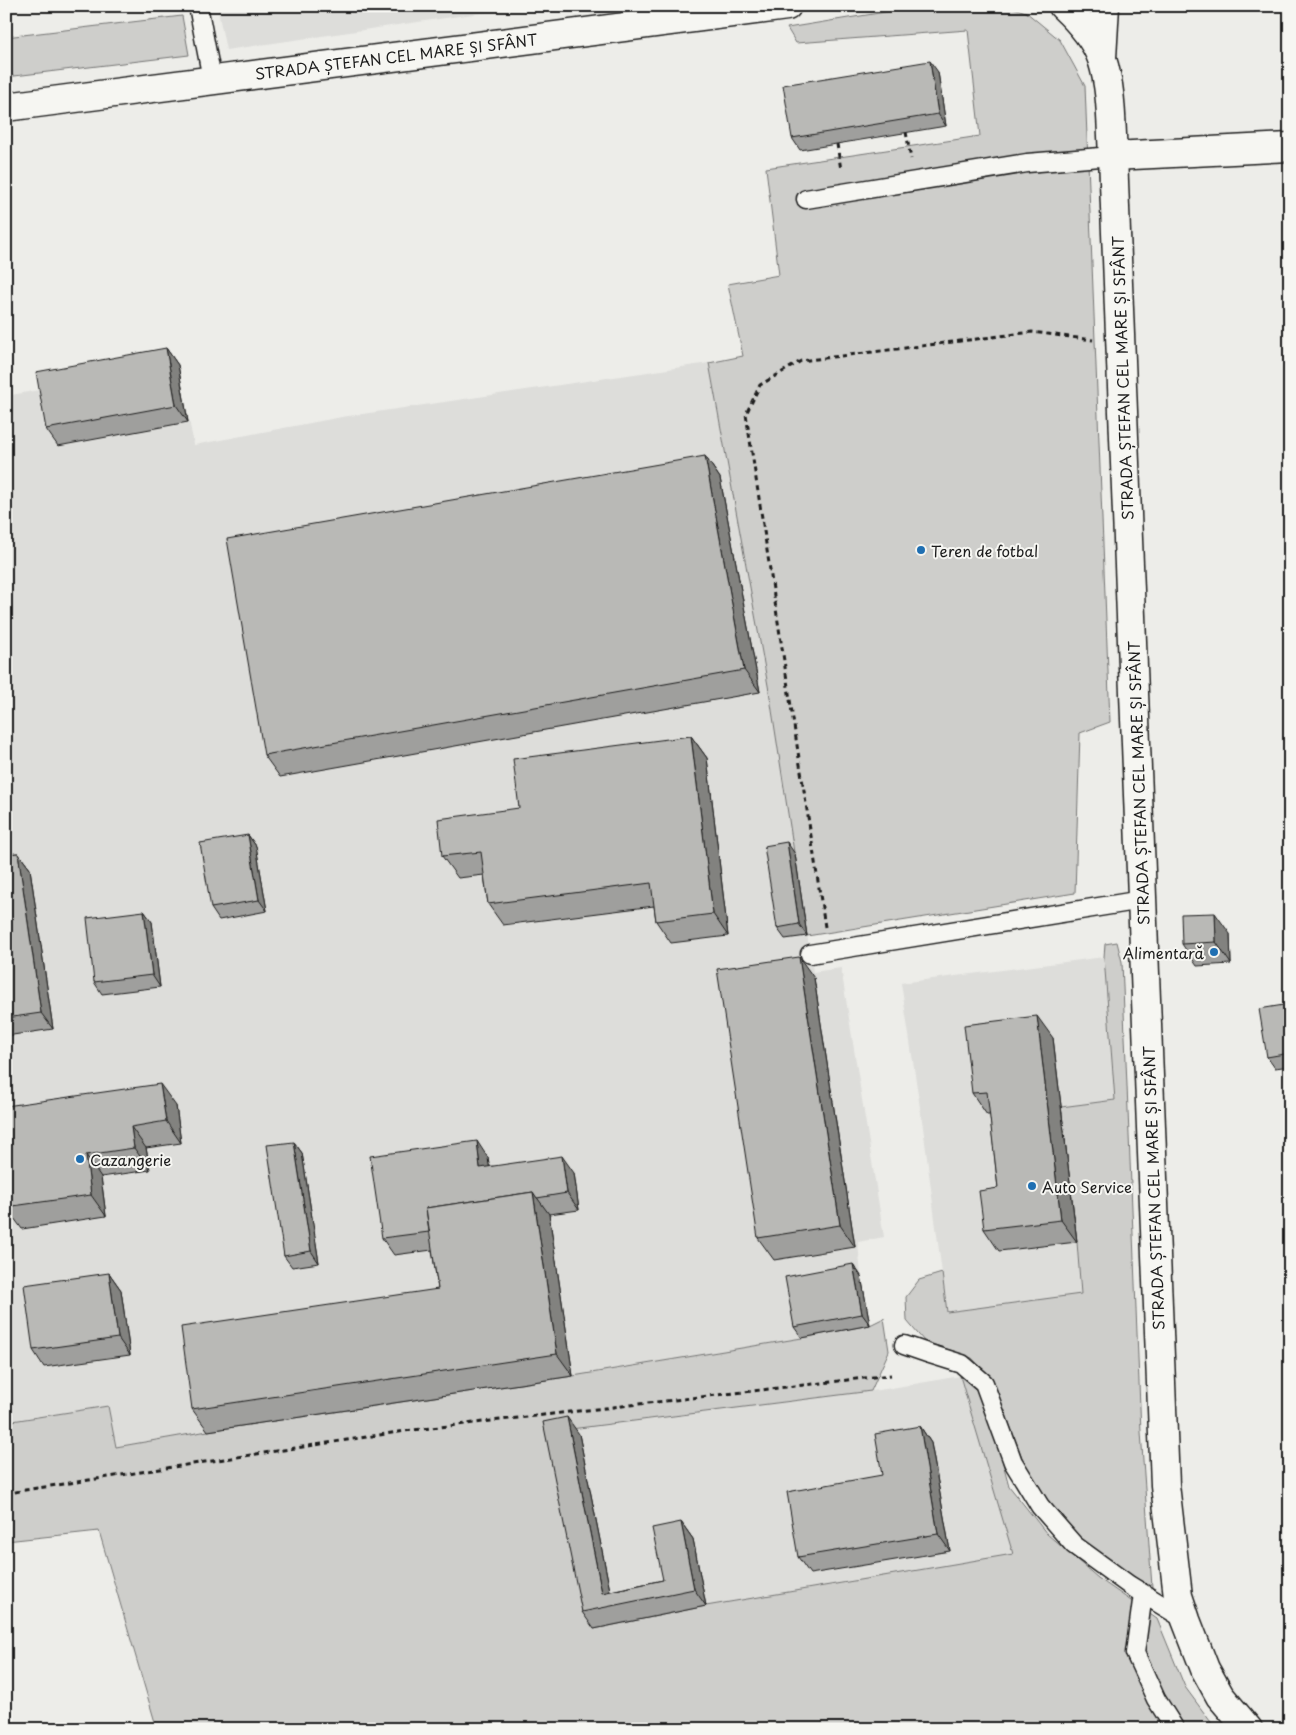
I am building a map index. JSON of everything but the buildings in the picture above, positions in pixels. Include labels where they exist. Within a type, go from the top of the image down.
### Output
[{"type":"main road","name":"STRADA ȘTEFAN CEL MARE ȘI SFÂNT","points":[[6,107],[786,6]]},
{"type":"main road","name":"STRADA ȘTEFAN CEL MARE ȘI SFÂNT","points":[[1063,6],[1083,26],[1102,58]]},
{"type":"main road","name":"STRADA ȘTEFAN CEL MARE ȘI SFÂNT","points":[[1105,6],[1102,58],[1110,95],[1114,156],[1165,1485],[1178,1596],[1186,1620],[1205,1669],[1220,1696],[1248,1729]]},
{"type":"main road","points":[[1114,156],[1290,147]]},
{"type":"lane","points":[[198,6],[212,79]]},
{"type":"lane","points":[[806,199],[1027,163],[1114,156]]},
{"type":"lane","points":[[810,954],[1142,900]]},
{"type":"lane","points":[[904,1345],[962,1364],[984,1383],[1013,1462],[1040,1506],[1074,1545],[1143,1594],[1186,1620]]},
{"type":"lane","points":[[1143,1594],[1136,1654],[1156,1699],[1175,1729]]},
{"type":"path","points":[[828,950],[746,414],[760,385],[800,361],[1032,332],[1121,344]]},
{"type":"path","points":[[6,1494],[405,1431],[891,1375]]},
{"type":"shaded area","points":[[217,6],[528,6],[226,50]]},
{"type":"shaded area","points":[[922,6],[1007,6],[1026,12],[1060,40],[1085,86],[1110,722],[1080,733],[1075,893],[807,936],[769,691],[709,363],[743,356],[728,284],[779,275],[766,168],[980,136],[968,30],[796,43],[787,28]]},
{"type":"shaded area","points":[[182,16],[189,55],[6,77],[6,37]]},
{"type":"shaded area","points":[[709,363],[769,691],[813,972],[841,968],[884,1237],[858,1242],[861,1276],[870,1325],[573,1376],[208,1431],[116,1447],[108,1406],[6,1422],[6,396],[178,365],[194,445],[342,417]]},
{"type":"shaded area","points":[[1117,942],[1122,962],[1141,1432],[1152,1587],[1140,1585],[1095,1552],[1065,1524],[1027,1471],[993,1380],[972,1358],[924,1341],[907,1321],[906,1297],[919,1280],[942,1273],[947,1312],[1081,1294],[1077,1242],[1061,1107],[1115,1100],[1104,957],[1105,944]]},
{"type":"shaded area","points":[[1104,957],[1115,1100],[1061,1107],[1077,1242],[1081,1295],[947,1312],[923,1127],[901,983]]},
{"type":"shaded area","points":[[884,1318],[889,1351],[871,1391],[555,1431],[594,1629],[706,1606],[1013,1554],[960,1376],[981,1394],[994,1429],[1009,1486],[1047,1534],[1098,1578],[1157,1619],[1185,1687],[1216,1729],[157,1729],[99,1531],[6,1541],[6,1422],[108,1406],[116,1447],[208,1431],[573,1376],[802,1338],[870,1325]]},
{"type":"shaded area","points":[[960,1376],[1014,1554],[706,1606],[594,1629],[554,1431],[886,1389]]},
{"type":"place","name":"Teren de fotbal","points":[[921,550]]},
{"type":"place","name":"Alimentară","points":[[1214,952]]},
{"type":"place","name":"Cazangerie","points":[[80,1159]]},
{"type":"place","name":"Auto Service","points":[[1032,1186]]}]
